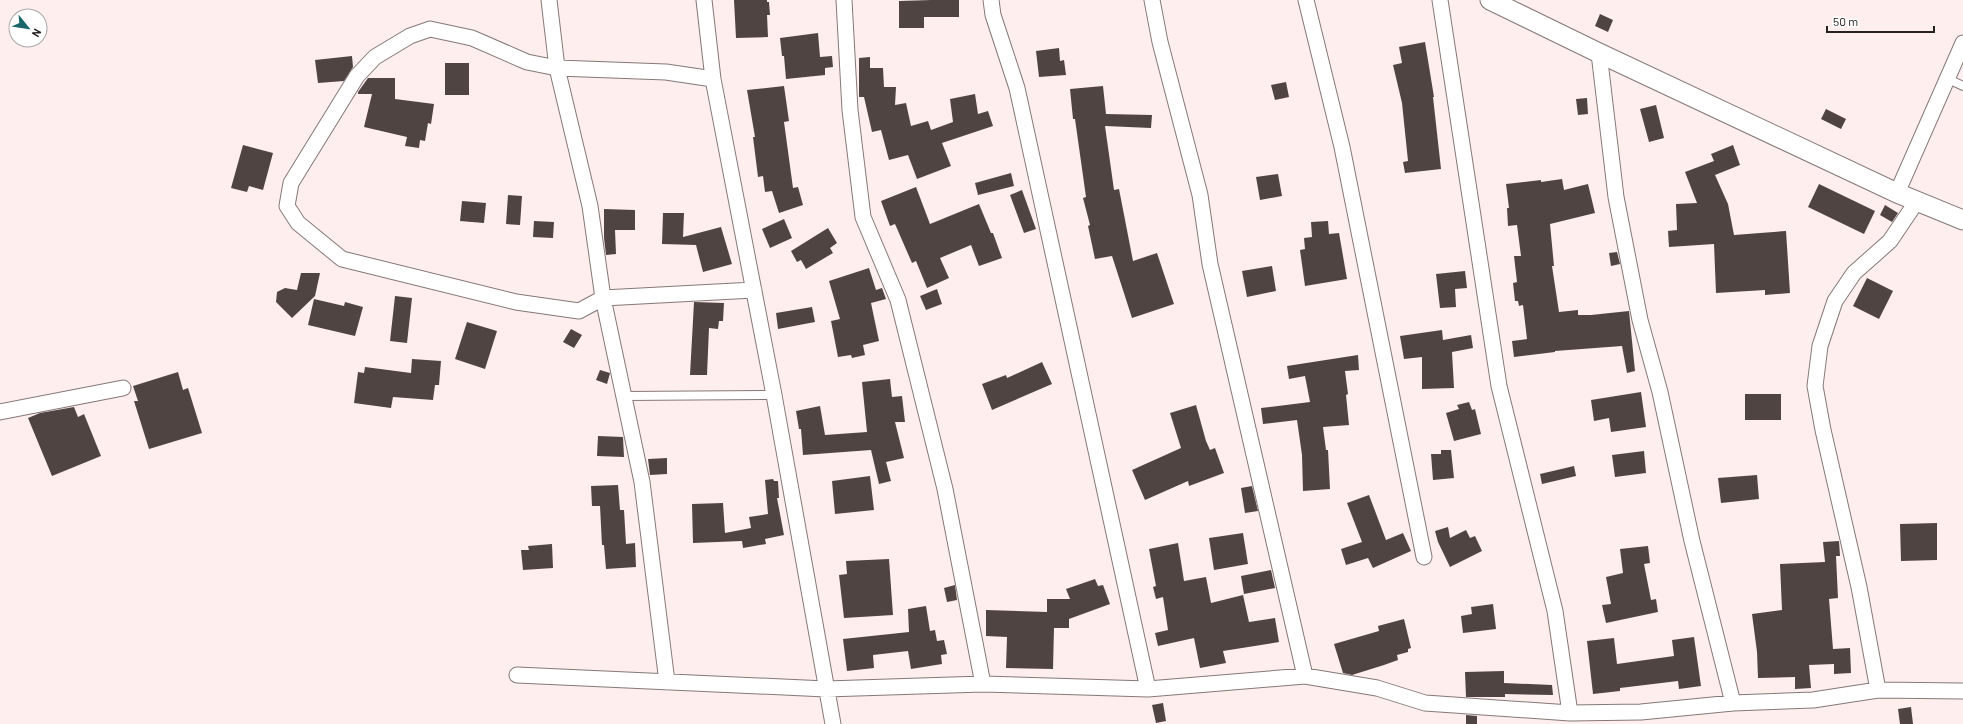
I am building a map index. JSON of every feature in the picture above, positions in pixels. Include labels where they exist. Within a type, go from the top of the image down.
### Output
[{"type":"street","points":[[549,0],[557,68],[590,206],[604,298],[642,482],[667,682]]},
{"type":"street","points":[[704,0],[713,79],[774,394],[833,724]]},
{"type":"street","points":[[844,0],[850,110],[863,217],[898,300],[945,489],[983,684]]},
{"type":"street","points":[[991,0],[993,15],[1017,88],[1148,689]]},
{"type":"street","points":[[1152,0],[1160,42],[1200,195],[1210,264],[1305,676]]},
{"type":"street","points":[[1306,0],[1342,147],[1424,557]]},
{"type":"street","points":[[1440,0],[1499,386],[1555,611],[1570,713]]},
{"type":"street","points":[[1490,0],[1897,193],[1963,220]]},
{"type":"street","points":[[713,79],[666,72],[557,68],[527,62],[472,38],[430,28],[410,36],[375,58],[357,76],[291,183],[287,206],[298,223],[342,259],[516,302],[579,312],[604,298],[754,290]]},
{"type":"street","points":[[1897,193],[1946,78],[1963,43]]},
{"type":"street","points":[[1599,53],[1616,197],[1640,320],[1660,392],[1692,541],[1733,702]]},
{"type":"street","points":[[1878,690],[1860,587],[1822,430],[1815,386],[1820,346],[1835,301],[1854,273],[1890,241],[1917,200]]},
{"type":"street","points":[[0,412],[123,388]]},
{"type":"street","points":[[517,675],[826,689],[983,684],[1148,689],[1305,676],[1377,688],[1425,703],[1570,713],[1641,712],[1733,702],[1813,700],[1878,690],[1963,691]]},
{"type":"lane","points":[[1946,78],[1963,86]]},
{"type":"lane","points":[[624,396],[774,394]]},
{"type":"building","points":[[734,0],[767,0],[767,2],[769,2],[770,15],[767,15],[768,37],[736,38]]},
{"type":"building","points":[[959,0],[959,17],[924,17],[924,28],[899,28],[899,1]]},
{"type":"building","points":[[1600,14],[1613,20],[1608,32],[1595,26]]},
{"type":"building","points":[[818,33],[820,57],[832,56],[833,67],[825,68],[825,75],[786,79],[784,56],[782,56],[780,38]]},
{"type":"building","points":[[1425,42],[1434,97],[1441,169],[1405,173],[1403,162],[1408,161],[1402,103],[1393,65],[1402,63],[1399,47]]},
{"type":"building","points":[[1059,48],[1060,61],[1064,60],[1066,75],[1039,77],[1036,51]]},
{"type":"building","points":[[352,56],[353,67],[344,81],[318,83],[315,60]]},
{"type":"building","points":[[870,57],[870,68],[883,68],[884,87],[896,87],[895,105],[906,103],[911,126],[928,121],[931,130],[953,122],[950,99],[975,94],[978,114],[988,111],[993,126],[942,143],[951,166],[917,179],[908,155],[889,160],[881,130],[872,132],[864,97],[859,97],[859,58]]},
{"type":"building","points":[[445,63],[469,63],[469,95],[445,95]]},
{"type":"building","points":[[368,78],[395,78],[395,99],[434,104],[431,124],[428,123],[425,141],[420,140],[419,148],[405,146],[407,137],[364,127],[372,94],[358,94],[358,92]]},
{"type":"building","points":[[1286,82],[1289,97],[1275,100],[1271,85]]},
{"type":"building","points":[[784,86],[789,121],[784,122],[793,188],[798,187],[803,205],[779,213],[772,191],[765,192],[763,176],[758,177],[753,137],[755,137],[747,90]]},
{"type":"building","points":[[1103,86],[1106,114],[1152,115],[1151,128],[1105,126],[1114,190],[1119,189],[1133,261],[1157,253],[1174,304],[1132,318],[1112,256],[1095,259],[1088,226],[1090,225],[1083,198],[1086,197],[1075,119],[1073,119],[1070,89]]},
{"type":"building","points":[[1587,98],[1588,114],[1578,115],[1576,99]]},
{"type":"building","points":[[1656,105],[1664,138],[1649,142],[1640,109]]},
{"type":"building","points":[[1826,109],[1846,119],[1841,129],[1821,119]]},
{"type":"building","points":[[243,145],[273,153],[263,190],[249,186],[247,192],[231,188]]},
{"type":"building","points":[[1733,145],[1740,165],[1715,175],[1728,204],[1734,235],[1786,231],[1790,293],[1765,295],[1765,290],[1716,293],[1714,244],[1669,247],[1668,231],[1677,230],[1676,204],[1697,203],[1685,172],[1714,161],[1711,154]]},
{"type":"building","points":[[1011,173],[1014,186],[978,195],[975,183]]},
{"type":"building","points":[[1278,174],[1282,196],[1260,200],[1256,177]]},
{"type":"building","points":[[1562,179],[1564,190],[1588,184],[1595,213],[1550,224],[1554,266],[1552,266],[1559,312],[1578,310],[1578,315],[1591,315],[1629,311],[1635,371],[1627,373],[1622,346],[1555,351],[1514,357],[1512,341],[1527,339],[1523,305],[1519,306],[1518,301],[1515,301],[1513,283],[1517,282],[1514,256],[1521,256],[1517,225],[1508,226],[1507,208],[1509,208],[1506,184]]},
{"type":"building","points":[[1819,184],[1875,211],[1864,234],[1808,207]]},
{"type":"building","points":[[916,187],[930,224],[979,204],[991,233],[993,233],[1002,258],[979,266],[971,245],[940,258],[949,278],[927,288],[916,261],[912,263],[895,224],[890,226],[881,201]]},
{"type":"building","points":[[1022,190],[1036,229],[1024,233],[1010,195]]},
{"type":"building","points":[[508,195],[522,196],[520,225],[506,224]]},
{"type":"building","points":[[462,201],[486,203],[484,223],[460,221]]},
{"type":"building","points":[[1885,205],[1898,213],[1892,222],[1880,215]]},
{"type":"building","points":[[604,209],[635,210],[635,230],[615,230],[616,254],[606,255],[604,238]]},
{"type":"building","points":[[663,213],[684,213],[683,237],[721,227],[732,264],[703,272],[696,245],[662,244]]},
{"type":"building","points":[[784,219],[792,238],[770,248],[762,229]]},
{"type":"building","points":[[534,221],[554,222],[553,238],[533,237]]},
{"type":"building","points":[[1328,221],[1329,234],[1339,233],[1347,279],[1305,286],[1300,250],[1305,249],[1304,238],[1312,237],[1311,222]]},
{"type":"building","points":[[828,228],[837,243],[830,248],[833,253],[806,269],[801,260],[797,262],[791,251]]},
{"type":"building","points":[[1617,252],[1620,264],[1611,266],[1609,253]]},
{"type":"building","points":[[1272,266],[1276,291],[1247,297],[1242,271]]},
{"type":"building","points":[[869,268],[876,290],[882,288],[886,299],[871,303],[879,341],[863,345],[865,355],[852,358],[851,355],[838,357],[831,321],[840,319],[829,281]]},
{"type":"building","points":[[1465,271],[1467,288],[1455,289],[1456,307],[1440,308],[1436,274]]},
{"type":"building","points":[[301,273],[320,273],[315,296],[292,318],[276,302],[277,292],[285,288],[297,290]]},
{"type":"building","points":[[1867,278],[1893,291],[1879,319],[1853,306]]},
{"type":"building","points":[[937,289],[942,304],[926,310],[920,296]]},
{"type":"building","points":[[395,296],[412,298],[407,343],[390,341]]},
{"type":"building","points":[[314,299],[344,306],[345,302],[363,307],[355,336],[308,325]]},
{"type":"building","points":[[694,302],[724,303],[723,321],[719,321],[718,329],[709,328],[707,375],[690,375]]},
{"type":"building","points":[[812,307],[815,322],[778,329],[776,313]]},
{"type":"building","points":[[467,322],[497,331],[485,369],[455,359]]},
{"type":"building","points":[[571,329],[582,335],[574,348],[563,342]]},
{"type":"building","points":[[1442,330],[1443,340],[1471,335],[1473,348],[1452,352],[1454,388],[1422,389],[1422,357],[1404,359],[1400,336]]},
{"type":"building","points":[[1358,355],[1359,370],[1345,371],[1348,394],[1346,395],[1349,425],[1323,427],[1326,450],[1328,450],[1330,489],[1303,491],[1302,455],[1297,420],[1263,424],[1261,408],[1310,402],[1305,376],[1289,379],[1287,366]]},
{"type":"building","points":[[412,359],[441,361],[439,385],[435,385],[433,400],[393,397],[391,408],[354,403],[358,372],[364,373],[365,367],[411,373]]},
{"type":"building","points":[[1042,362],[1052,384],[992,410],[982,384],[1006,375],[1007,378]]},
{"type":"building","points":[[600,370],[610,373],[607,384],[596,380]]},
{"type":"building","points":[[178,372],[183,390],[188,388],[202,433],[149,449],[134,401],[138,401],[133,386]]},
{"type":"building","points":[[890,379],[892,397],[902,396],[905,422],[895,422],[904,458],[886,462],[891,481],[879,484],[871,450],[803,455],[801,429],[799,429],[796,411],[820,406],[825,435],[867,432],[862,382]]},
{"type":"building","points":[[1641,392],[1646,427],[1611,432],[1609,418],[1594,421],[1591,400]]},
{"type":"building","points":[[1745,394],[1781,394],[1781,420],[1745,420]]},
{"type":"building","points":[[1469,402],[1472,410],[1475,409],[1481,434],[1454,441],[1446,413],[1459,409],[1457,405]]},
{"type":"building","points":[[1196,405],[1206,441],[1210,450],[1215,448],[1224,473],[1189,486],[1188,481],[1145,500],[1132,470],[1181,448],[1170,413]]},
{"type":"building","points":[[74,407],[78,417],[84,414],[101,456],[52,476],[28,418],[40,413]]},
{"type":"building","points":[[598,436],[623,437],[624,457],[597,456]]},
{"type":"building","points":[[1441,450],[1451,450],[1454,478],[1433,480],[1431,454],[1441,454]]},
{"type":"building","points":[[1644,451],[1646,473],[1615,477],[1612,455]]},
{"type":"building","points":[[667,458],[667,474],[650,475],[648,459]]},
{"type":"building","points":[[1574,466],[1576,476],[1542,484],[1540,474]]},
{"type":"building","points":[[1757,475],[1759,499],[1721,503],[1718,478]]},
{"type":"building","points":[[870,476],[874,510],[835,514],[832,481]]},
{"type":"building","points":[[773,479],[774,481],[778,481],[779,498],[777,498],[784,535],[765,539],[766,544],[743,548],[742,541],[693,543],[692,504],[723,503],[725,533],[751,528],[749,517],[768,514],[765,480]]},
{"type":"building","points":[[618,485],[620,510],[624,510],[626,544],[635,543],[636,567],[606,569],[604,545],[602,545],[600,506],[592,506],[591,486]]},
{"type":"building","points":[[1252,486],[1258,511],[1245,513],[1241,488]]},
{"type":"building","points":[[1369,495],[1386,540],[1403,533],[1411,551],[1373,568],[1368,558],[1346,565],[1341,549],[1362,542],[1347,503]]},
{"type":"building","points":[[1937,523],[1937,560],[1901,561],[1900,524]]},
{"type":"building","points":[[1448,527],[1450,538],[1466,530],[1470,538],[1475,536],[1482,551],[1450,567],[1438,542],[1435,531]]},
{"type":"building","points":[[1243,533],[1248,564],[1214,570],[1209,538]]},
{"type":"building","points":[[1839,541],[1840,556],[1836,556],[1838,598],[1829,599],[1833,649],[1850,648],[1851,673],[1834,674],[1834,664],[1809,665],[1811,688],[1795,689],[1795,677],[1758,678],[1757,652],[1752,614],[1782,610],[1780,564],[1825,562],[1823,542]]},
{"type":"building","points":[[1178,543],[1184,581],[1206,577],[1211,603],[1243,595],[1249,622],[1275,618],[1279,642],[1223,651],[1226,663],[1200,668],[1194,638],[1158,646],[1155,633],[1168,630],[1163,597],[1156,599],[1153,587],[1156,586],[1149,549]]},
{"type":"building","points":[[552,544],[553,568],[523,570],[521,550],[529,550],[528,546]]},
{"type":"building","points":[[1648,546],[1650,563],[1644,564],[1651,600],[1656,599],[1658,612],[1606,623],[1602,605],[1611,604],[1606,577],[1623,573],[1620,549]]},
{"type":"building","points":[[889,559],[893,615],[844,618],[839,575],[847,574],[846,561]]},
{"type":"building","points":[[1271,570],[1275,588],[1244,594],[1241,576]]},
{"type":"building","points":[[1095,579],[1098,586],[1103,585],[1110,604],[1069,619],[1069,628],[1054,628],[1053,669],[1006,668],[1007,637],[986,636],[986,610],[1047,612],[1047,599],[1070,599],[1066,589]]},
{"type":"building","points":[[955,585],[957,600],[947,602],[944,588]]},
{"type":"building","points":[[1493,604],[1496,629],[1463,633],[1461,616],[1472,614],[1471,607]]},
{"type":"building","points":[[926,606],[930,631],[935,630],[937,641],[944,640],[947,654],[941,655],[942,664],[911,669],[908,651],[873,655],[874,668],[847,671],[843,639],[909,632],[908,609]]},
{"type":"building","points":[[1404,619],[1411,648],[1408,649],[1408,652],[1397,655],[1398,660],[1384,665],[1352,675],[1343,673],[1334,644],[1379,631],[1378,626]]},
{"type":"building","points":[[1694,637],[1701,686],[1679,689],[1678,681],[1620,688],[1620,691],[1593,694],[1587,641],[1614,638],[1617,664],[1674,656],[1672,640]]},
{"type":"building","points":[[1504,671],[1504,683],[1552,685],[1553,695],[1505,694],[1505,697],[1466,697],[1465,672]]},
{"type":"building","points":[[1163,703],[1166,721],[1156,723],[1152,705]]},
{"type":"building","points":[[1911,707],[1913,724],[1900,724],[1898,709]]},
{"type":"building","points":[[1466,715],[1477,716],[1477,724],[1466,724]]}]
